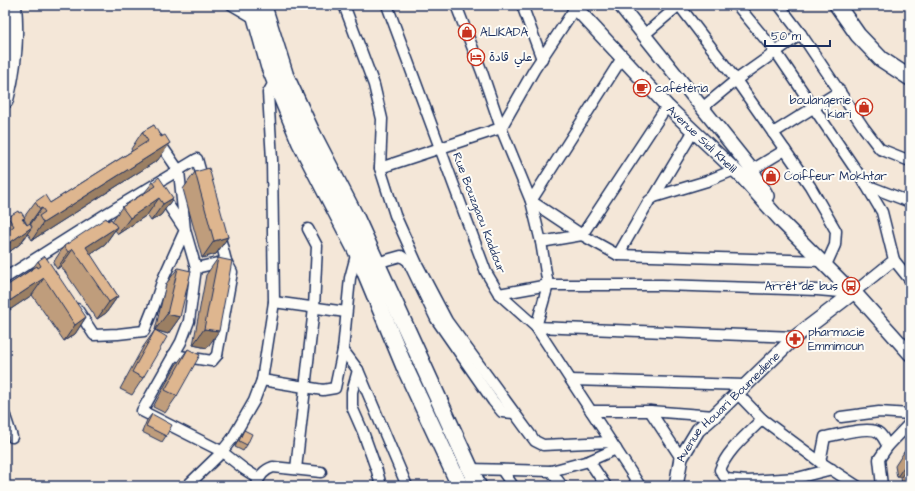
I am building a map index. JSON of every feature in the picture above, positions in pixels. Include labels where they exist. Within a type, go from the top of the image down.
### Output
[{"type":"main road","points":[[5,100],[11,76],[14,46],[15,21],[13,5]]},
{"type":"main road","points":[[837,5],[858,35],[881,59],[910,78]]},
{"type":"main road","points":[[257,10],[300,142],[357,252],[405,368],[457,485]]},
{"type":"main road","points":[[280,77],[311,131],[356,218],[478,486]]},
{"type":"street","points":[[232,5],[257,10]]},
{"type":"street","points":[[344,5],[374,85],[382,119],[380,168],[395,215],[417,264],[447,321],[535,441],[543,445],[613,446]]},
{"type":"street","name":"Rue Bouzgaou Kaddour","points":[[387,5],[486,272],[499,294],[536,327],[640,486]]},
{"type":"street","points":[[456,5],[482,72],[501,128],[531,201],[541,242],[548,285],[536,327],[795,337]]},
{"type":"street","points":[[522,5],[542,59]]},
{"type":"street","name":"Avenue Sidi Khelil","points":[[620,5],[702,108],[743,172],[782,222],[853,293],[858,296],[910,354]]},
{"type":"street","points":[[531,201],[582,235],[618,255],[824,263],[836,245],[836,231],[810,186],[785,150],[736,80],[679,5],[644,35]]},
{"type":"street","points":[[737,5],[776,52],[866,185],[882,212],[894,260],[910,280]]},
{"type":"street","points":[[779,5],[801,34],[864,128],[880,149],[910,161]]},
{"type":"street","points":[[380,168],[501,128],[574,6]]},
{"type":"street","name":"Avenue Sidi Khelil","points":[[574,6],[693,132],[743,172]]},
{"type":"street","points":[[702,108],[736,80],[801,34]]},
{"type":"street","points":[[531,201],[622,58]]},
{"type":"street","points":[[187,486],[208,467],[232,439],[254,401],[262,380],[274,302],[272,160],[268,93],[280,77]]},
{"type":"street","points":[[773,133],[840,91]]},
{"type":"street","points":[[541,242],[582,235],[667,106]]},
{"type":"street","points":[[618,255],[649,201],[654,197],[693,132]]},
{"type":"street","points":[[156,137],[179,171],[185,230],[196,268],[190,321],[142,411],[221,451],[244,469],[257,482],[268,468],[273,467],[296,468],[321,472]]},
{"type":"street","points":[[654,197],[743,172],[785,150]]},
{"type":"street","points":[[5,278],[43,258],[106,214],[197,159],[208,196]]},
{"type":"street","points":[[155,185],[185,230]]},
{"type":"street","points":[[866,185],[910,202]]},
{"type":"street","points":[[173,355],[212,361],[217,355],[232,272],[226,261],[216,225]]},
{"type":"street","points":[[296,468],[314,308],[317,246],[308,229]]},
{"type":"street","points":[[73,302],[94,335],[144,331],[154,306],[162,279],[185,230]]},
{"type":"street","points":[[262,380],[323,390],[335,388],[343,350],[350,278],[357,252]]},
{"type":"street","points":[[376,263],[401,256],[408,261],[436,319],[493,401],[502,412],[514,413]]},
{"type":"street","points":[[499,294],[548,285],[817,290],[853,293],[894,260]]},
{"type":"street","points":[[196,268],[226,261]]},
{"type":"street","name":"Avenue Houari Boumediene","points":[[676,486],[681,458],[698,430],[795,337],[853,293]]},
{"type":"street","points":[[274,302],[346,312]]},
{"type":"street","points":[[343,350],[358,370],[407,486]]},
{"type":"street","points":[[358,370],[352,392],[352,408],[370,451],[381,486]]},
{"type":"street","points":[[571,380],[741,389],[762,419],[820,462],[832,468],[857,486]]},
{"type":"street","points":[[591,411],[650,411],[714,416]]},
{"type":"street","points":[[650,411],[681,458]]},
{"type":"street","points":[[841,417],[879,412],[910,414]]},
{"type":"street","points":[[5,416],[12,438]]},
{"type":"street","points":[[762,419],[732,450],[723,462],[720,470],[726,479],[748,481],[797,478],[832,468]]},
{"type":"street","points":[[882,486],[879,459],[888,446],[910,423]]},
{"type":"street","points":[[820,462],[825,437],[874,430],[880,433],[888,446]]},
{"type":"street","points":[[469,469],[551,471],[589,461],[613,446]]},
{"type":"street","points":[[589,461],[606,486]]},
{"type":"street","points":[[502,470],[513,486]]},
{"type":"street","points":[[551,471],[562,486]]},
{"type":"building","points":[[154,125],[161,137],[165,135],[170,143],[43,223],[39,216],[45,212],[42,208],[40,209],[35,202],[45,195],[50,203],[148,141],[142,132]]},
{"type":"building","points":[[209,168],[228,237],[214,241],[195,172]]},
{"type":"building","points":[[159,177],[173,198],[163,204],[159,198],[130,218],[122,207],[156,186],[153,182]]},
{"type":"building","points":[[18,211],[19,213],[21,212],[25,218],[22,219],[27,225],[30,223],[32,227],[5,246],[5,233],[14,226],[8,217]]},
{"type":"building","points":[[106,218],[108,221],[111,219],[117,227],[86,247],[118,296],[109,302],[73,249],[68,252],[64,246]]},
{"type":"building","points":[[45,256],[86,317],[75,325],[44,278],[5,304],[5,287],[37,266],[38,268],[41,266],[38,261]]},
{"type":"building","points":[[218,258],[232,261],[219,331],[204,329]]},
{"type":"building","points":[[178,268],[191,271],[180,317],[167,314]]},
{"type":"building","points":[[155,330],[167,337],[143,378],[132,372]]},
{"type":"building","points":[[188,349],[200,355],[177,396],[165,390]]},
{"type":"building","points":[[152,414],[172,425],[166,436],[146,426]]},
{"type":"building","points":[[5,422],[9,440],[5,440]]},
{"type":"building","points":[[244,430],[252,434],[247,445],[239,441]]},
{"type":"building","points":[[910,448],[910,460],[908,461],[906,449]]},
{"type":"place","name":"ALIKADA","points":[[467,32]]},
{"type":"place","name":"علي قادة","points":[[476,57]]},
{"type":"place","name":"cafétéria","points":[[642,88]]},
{"type":"place","name":"boulangerie kiari","points":[[864,107]]},
{"type":"place","name":"Coiffeur Mokhtar","points":[[771,176]]},
{"type":"place","name":"Arrêt de bus","points":[[851,286]]},
{"type":"place","name":"pharmacie Emmimoun","points":[[795,339]]}]
